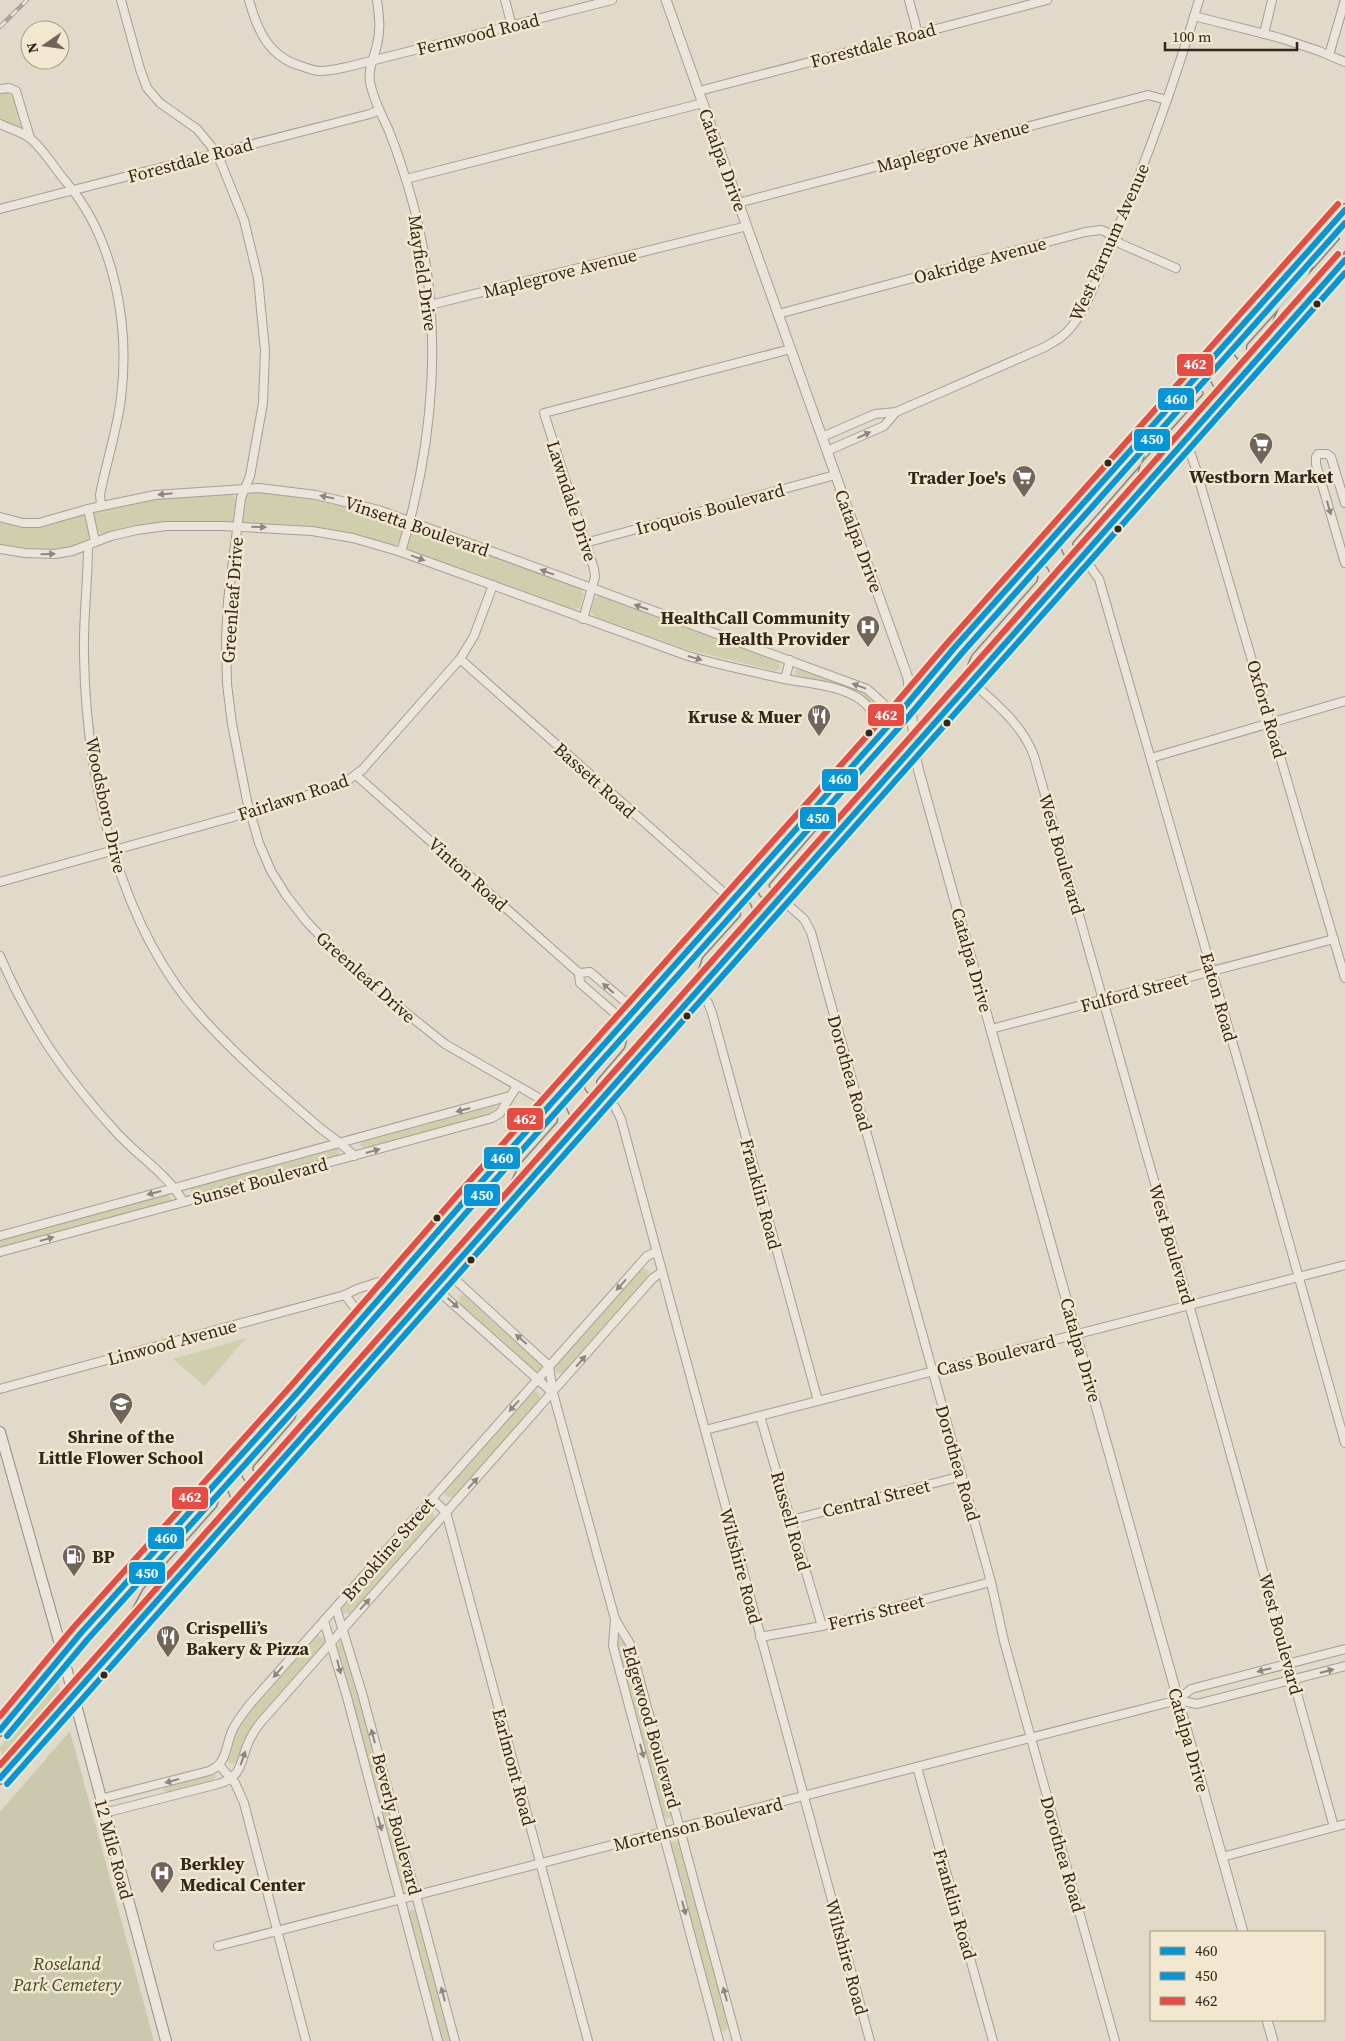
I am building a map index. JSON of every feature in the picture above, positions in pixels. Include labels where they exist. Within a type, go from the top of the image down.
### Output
[{"type":"main road","points":[[0,1730],[62,1657],[296,1394],[398,1276],[1345,210]]},
{"type":"main road","points":[[1330,228],[1340,229],[1345,236]]},
{"type":"main road","points":[[1268,346],[1284,311],[1345,242]]},
{"type":"main road","points":[[1256,360],[1242,356],[1240,352],[1241,342],[1302,273],[1315,245]]},
{"type":"main road","points":[[0,1778],[1345,260]]},
{"type":"main road","points":[[1139,492],[1146,467],[1208,398],[1210,393],[1207,385],[1204,382],[1194,382]]},
{"type":"main road","points":[[1081,558],[1069,551],[1066,544],[1068,539],[1136,461],[1143,438]]},
{"type":"main road","points":[[972,682],[977,659],[1042,585],[1044,580],[1042,571],[1039,568],[1028,567]]},
{"type":"main road","points":[[780,898],[765,892],[762,885],[824,810],[843,777]]},
{"type":"main road","points":[[698,990],[708,962],[747,915],[748,910],[742,902],[732,900]]},
{"type":"main road","points":[[603,1097],[591,1087],[590,1079],[619,1045],[625,1022]]},
{"type":"main road","points":[[508,1204],[524,1169],[564,1125],[564,1118],[560,1109],[551,1105]]},
{"type":"main road","points":[[263,1480],[252,1479],[246,1468],[248,1463],[290,1416],[296,1394]]},
{"type":"main road","name":"12 Mile Road","points":[[0,1432],[166,2041]]},
{"type":"main road","points":[[123,1638],[148,1593],[222,1510],[225,1501],[222,1493],[210,1489]]},
{"type":"street","name":"Greenleaf Drive","points":[[121,0],[147,88],[160,103],[197,129],[215,153],[234,191],[255,260],[262,301],[265,351],[263,403],[250,476],[241,498],[235,536],[226,638],[227,684],[238,761],[259,843],[271,870],[296,908],[316,933],[426,1030],[445,1044],[551,1105]]},
{"type":"street","name":"Fernwood Road","points":[[249,0],[256,24],[263,39],[276,54],[294,64],[319,71],[372,61],[612,0]]},
{"type":"street","name":"Mayfield Drive","points":[[378,0],[379,31],[377,48],[372,61],[369,79],[406,179],[421,241],[430,305],[432,361],[430,402],[422,469],[401,552]]},
{"type":"street","points":[[505,0],[512,26]]},
{"type":"street","name":"Catalpa Drive","points":[[666,0],[908,678],[919,772],[1243,1931]]},
{"type":"street","points":[[909,0],[918,34]]},
{"type":"street","name":"Forestdale Road","points":[[699,91],[1047,0]]},
{"type":"street","name":"West Farnum Avenue","points":[[822,437],[875,414],[896,412],[1045,347],[1061,338],[1072,327],[1081,312],[1114,238],[1151,146],[1199,0]]},
{"type":"street","points":[[1264,34],[1272,0]]},
{"type":"street","points":[[1329,55],[1345,0]]},
{"type":"street","points":[[1194,16],[1264,34],[1345,62]]},
{"type":"street","points":[[0,89],[9,88],[16,91],[30,138],[73,190],[90,218],[107,259],[119,305],[124,350],[121,399],[100,495],[101,506]]},
{"type":"street","name":"Maplegrove Avenue","points":[[738,203],[1148,95],[1167,100]]},
{"type":"street","points":[[406,179],[703,103]]},
{"type":"street","name":"Forestdale Road","points":[[0,209],[370,114],[379,110]]},
{"type":"street","points":[[0,124],[30,138]]},
{"type":"street","name":"Maplegrove Avenue","points":[[430,305],[746,226]]},
{"type":"street","name":"Oakridge Avenue","points":[[778,314],[1085,232],[1101,230],[1121,244],[1176,268]]},
{"type":"street","name":"Lawndale Drive","points":[[583,618],[595,573],[544,413],[790,350]]},
{"type":"street","name":"West Farnum Avenue","points":[[827,451],[884,426],[896,412]]},
{"type":"street","name":"Oxford Road","points":[[1183,443],[1190,452],[1196,466],[1345,978]]},
{"type":"street","points":[[1345,503],[1331,457],[1326,454],[1318,454],[1316,464],[1345,562]]},
{"type":"street","name":"Iroquois Boulevard","points":[[585,543],[835,475]]},
{"type":"street","name":"Vinsetta Boulevard","points":[[0,517],[23,523],[39,523],[88,509],[155,494],[259,488],[316,495],[356,504],[410,522],[592,588],[608,596],[867,689],[873,692],[897,716]]},
{"type":"street","name":"Woodsboro Drive","points":[[88,509],[92,544],[84,619],[86,701],[92,751],[113,851],[126,892],[144,933],[165,970],[206,1023],[320,1128],[342,1143],[354,1156]]},
{"type":"street","name":"Vinsetta Boulevard","points":[[0,549],[25,553],[55,554],[92,544],[124,532],[166,526],[238,526],[312,531],[353,538],[401,552],[688,656],[850,694],[862,701],[871,710],[883,731]]},
{"type":"street","name":"Eaton Road","points":[[1081,558],[1089,565],[1099,580],[1345,1443]]},
{"type":"street","name":"Fairlawn Road","points":[[0,882],[250,812],[343,784],[357,776],[460,660],[474,636],[493,585]]},
{"type":"street","name":"Bassett Road","points":[[460,660],[732,900]]},
{"type":"street","points":[[785,679],[790,660]]},
{"type":"street","name":"West Boulevard","points":[[972,682],[1015,722],[1030,745],[1189,1305],[1334,1827]]},
{"type":"street","points":[[1151,758],[1345,701]]},
{"type":"street","name":"Vinton Road","points":[[357,776],[578,973],[580,983],[625,1022]]},
{"type":"street","name":"Dorothea Road","points":[[780,898],[804,919],[811,932],[962,1476],[991,1582],[1004,1640],[1115,2041]]},
{"type":"street","name":"Fulford Street","points":[[991,1029],[1334,939]]},
{"type":"street","points":[[0,956],[34,1025],[72,1082],[122,1139],[164,1176],[183,1201]]},
{"type":"street","name":"Vinton Road","points":[[578,973],[590,972],[635,1010]]},
{"type":"street","name":"Franklin Road","points":[[698,990],[708,1003],[712,1013],[818,1401]]},
{"type":"street","name":"Sunset Boulevard","points":[[0,1252],[492,1118],[500,1113],[517,1086]]},
{"type":"street","name":"Sunset Boulevard","points":[[0,1236],[510,1096]]},
{"type":"street","name":"Wiltshire Road","points":[[603,1097],[615,1107],[621,1118],[870,2041]]},
{"type":"street","name":"Brookline Street","points":[[219,1765],[225,1755],[232,1731],[238,1720],[258,1695],[647,1256],[656,1252]]},
{"type":"street","name":"Cass Boulevard","points":[[705,1430],[1345,1265]]},
{"type":"street","points":[[447,1272],[549,1366]]},
{"type":"street","name":"Brookline Street","points":[[232,1778],[238,1773],[250,1739],[260,1722],[653,1278],[662,1272]]},
{"type":"street","name":"Linwood Avenue","points":[[0,1389],[345,1295],[357,1289],[398,1276]]},
{"type":"street","points":[[434,1287],[553,1393]]},
{"type":"street","points":[[345,1295],[355,1308],[360,1320]]},
{"type":"street","name":"Edgewood Boulevard","points":[[549,1366],[553,1393],[615,1619],[630,1644],[737,2041]]},
{"type":"street","name":"Russell Road","points":[[760,1416],[822,1626]]},
{"type":"street","name":"Central Street","points":[[791,1520],[962,1476]]},
{"type":"street","points":[[432,1499],[446,1512]]},
{"type":"street","name":"Earlmont Road","points":[[446,1512],[588,2041]]},
{"type":"street","name":"Ferris Street","points":[[760,1637],[822,1626],[991,1582]]},
{"type":"street","name":"Beverly Boulevard","points":[[336,1608],[456,2041]]},
{"type":"street","name":"Edgewood Boulevard","points":[[615,1619],[613,1646],[720,2041]]},
{"type":"street","name":"Beverly Boulevard","points":[[324,1621],[332,1641],[438,2041]]},
{"type":"street","name":"Mortenson Boulevard","points":[[218,1946],[1031,1739],[1178,1700],[1191,1689],[1345,1649]]},
{"type":"street","name":"Mortenson Boulevard","points":[[1178,1700],[1196,1704],[1345,1666]]},
{"type":"street","points":[[100,1799],[208,1771],[219,1765],[232,1778],[244,1802],[306,2041]]},
{"type":"street","name":"Franklin Road","points":[[917,1767],[993,2041]]},
{"type":"street","points":[[104,1813],[226,1782],[232,1778]]},
{"type":"street","points":[[1222,1857],[1345,1824]]},
{"type":"street","points":[[1267,2021],[1273,2041]]},
{"type":"green space","points":[[4,92],[9,93],[15,101],[23,128],[21,130],[0,121],[0,95]]},
{"type":"green space","points":[[229,492],[236,499],[235,520],[232,522],[150,524],[102,535],[96,529],[94,513],[97,509],[164,497]]},
{"type":"green space","points":[[254,492],[327,502],[398,521],[403,528],[399,543],[394,546],[365,536],[324,528],[244,522],[242,514],[243,504],[247,497]]},
{"type":"green space","points":[[82,515],[86,517],[90,526],[90,536],[85,542],[75,547],[48,549],[0,544],[0,521],[30,528]]},
{"type":"green space","points":[[415,528],[579,587],[584,594],[580,608],[573,610],[410,551],[406,547],[410,530]]},
{"type":"green space","points":[[599,596],[778,660],[780,668],[775,671],[689,650],[597,618],[591,613],[591,609],[595,598]]},
{"type":"green space","points":[[799,668],[868,694],[876,702],[873,705],[857,692],[838,684],[797,676],[794,671]]},
{"type":"green space","points":[[492,1105],[496,1106],[495,1109],[484,1117],[365,1148],[360,1146],[362,1140]]},
{"type":"green space","points":[[336,1147],[340,1152],[337,1156],[196,1194],[191,1193],[193,1186]]},
{"type":"green space","points":[[167,1193],[171,1199],[167,1202],[0,1248],[0,1238]]},
{"type":"green space","points":[[640,1269],[649,1271],[648,1278],[564,1373],[557,1373],[555,1369],[557,1363]]},
{"type":"green space","points":[[463,1295],[541,1362],[541,1370],[534,1372],[460,1305],[459,1296]]},
{"type":"green space","points":[[246,1338],[205,1386],[173,1359]]},
{"type":"green space","points":[[534,1391],[539,1393],[540,1401],[455,1495],[452,1498],[447,1497],[444,1492],[446,1488]]},
{"type":"green space","points":[[429,1510],[433,1512],[435,1519],[350,1614],[343,1613],[342,1608],[344,1604]]},
{"type":"green space","points":[[318,1635],[324,1639],[324,1644],[254,1724],[246,1738],[238,1762],[229,1763],[227,1758],[233,1741],[251,1709],[274,1680]]},
{"type":"green space","points":[[623,1636],[671,1813],[671,1817],[667,1819],[663,1815],[617,1644],[618,1638]]},
{"type":"green space","points":[[339,1642],[345,1644],[410,1887],[406,1891],[401,1887],[337,1647]]},
{"type":"green space","points":[[57,1678],[61,1693],[2,1760],[0,1747],[54,1679]]},
{"type":"green space","name":"Roseland Park Cemetery","points":[[70,1731],[154,2041],[0,2041],[0,1812]]},
{"type":"green space","points":[[211,1774],[216,1776],[213,1781],[167,1793],[163,1790],[164,1786]]},
{"type":"green space","points":[[674,1841],[679,1842],[681,1845],[729,2026],[725,2031],[719,2029],[671,1848],[671,1843]]},
{"type":"green space","points":[[412,1909],[417,1913],[451,2041],[442,2041],[408,1913]]},
{"type":"railway","points":[[0,27],[27,0]]},
{"type":"transit line","name":"462","points":[[0,1716],[73,1628],[289,1388],[459,1193],[1338,204]]},
{"type":"transit line","name":"460","points":[[0,1730],[80,1634],[296,1394],[466,1199],[897,716],[955,647],[1345,210]]},
{"type":"transit line","name":"450","points":[[7,1736],[87,1640],[303,1400],[473,1205],[904,722],[962,653],[1345,223]]},
{"type":"transit line","name":"462","points":[[0,1765],[1338,254]]},
{"type":"transit line","name":"460","points":[[0,1778],[1345,260]]},
{"type":"transit line","name":"450","points":[[7,1784],[1345,273]]},
{"type":"place","name":"Westborn Market","points":[[1261,465]]},
{"type":"place","name":"Trader Joe's","points":[[1024,498]]},
{"type":"place","name":"HealthCall Community Health Provider","points":[[868,648]]},
{"type":"place","name":"Kruse & Muer","points":[[819,737]]},
{"type":"place","name":"Shrine of the Little Flower School","points":[[121,1425]]},
{"type":"place","name":"BP","points":[[74,1577]]},
{"type":"place","name":"Crispelli’s Bakery & Pizza","points":[[168,1658]]},
{"type":"place","name":"Berkley Medical Center","points":[[162,1894]]}]
